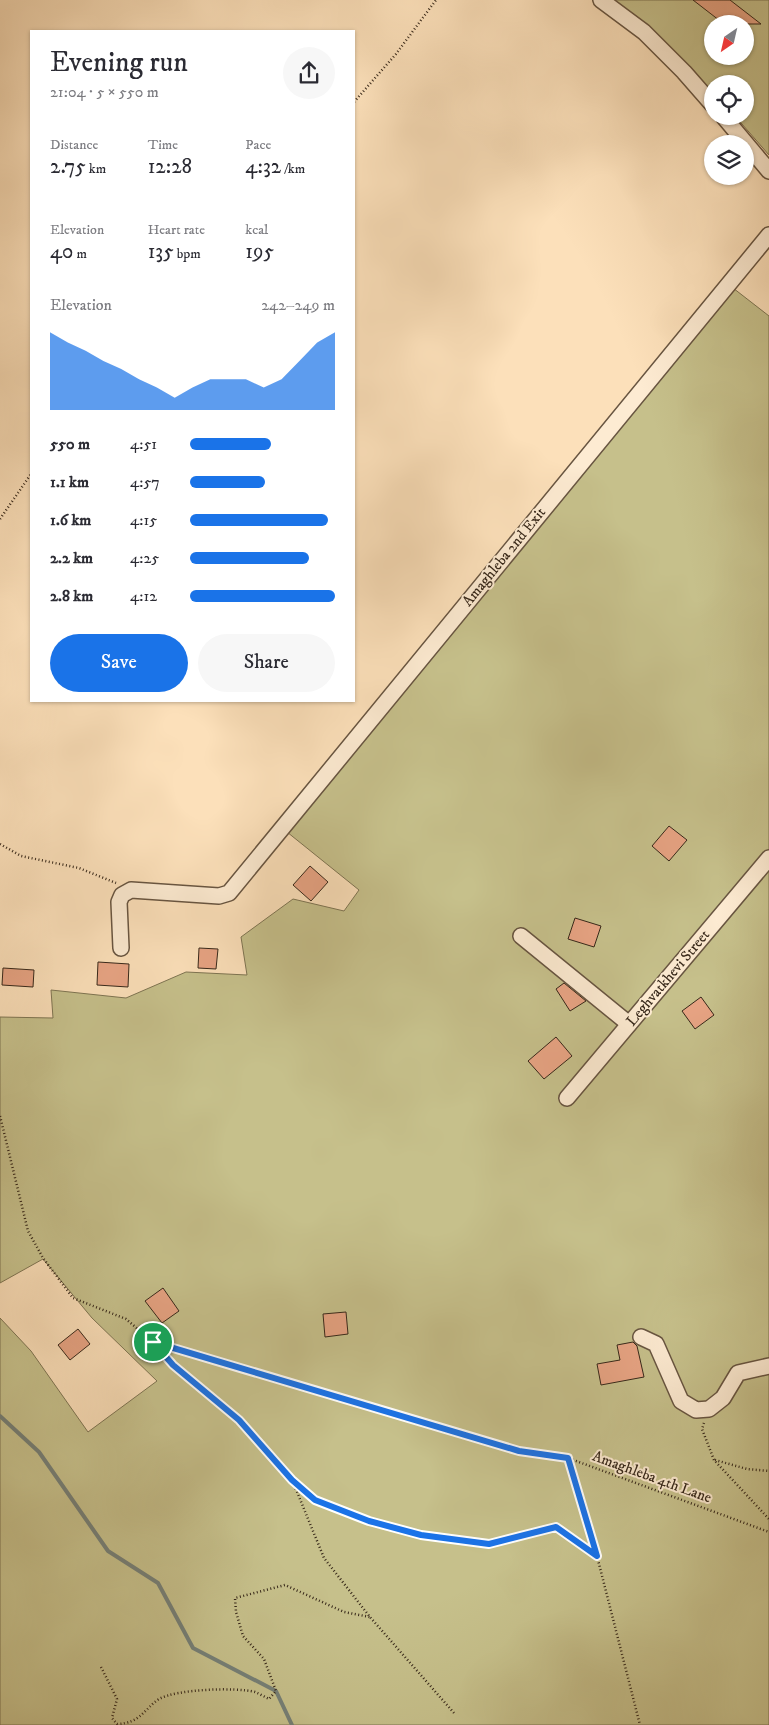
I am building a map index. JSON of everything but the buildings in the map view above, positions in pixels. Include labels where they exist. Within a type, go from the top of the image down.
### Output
[{"type":"street","points":[[601,0],[644,32],[704,95]]},
{"type":"street","points":[[731,125],[769,171]]},
{"type":"street","name":"Amaghleba 2nd Exit","points":[[131,890],[219,896],[229,893],[769,235]]},
{"type":"street","name":"Leghvatkhevi Street","points":[[567,1098],[769,858]]},
{"type":"street","points":[[121,948],[119,902],[122,895],[131,890]]},
{"type":"street","points":[[521,936],[629,1024]]},
{"type":"street","points":[[641,1337],[656,1344],[681,1401],[696,1410],[709,1409],[724,1398],[738,1373],[769,1366]]},
{"type":"path","points":[[355,101],[396,54],[436,0]]},
{"type":"path","points":[[0,519],[30,475]]},
{"type":"path","points":[[0,844],[20,856],[79,868],[131,890]]},
{"type":"path","name":"Amaghleba 4th Lane","points":[[0,1116],[28,1231],[43,1258],[74,1298],[126,1319],[153,1342],[519,1451],[568,1458],[769,1532]]},
{"type":"path","points":[[153,1342],[173,1365],[239,1420],[292,1480],[315,1500],[369,1521],[421,1535],[489,1544],[556,1527],[597,1556]]},
{"type":"path","points":[[709,1409],[702,1429],[714,1460],[769,1519]]},
{"type":"path","points":[[568,1458],[597,1556],[640,1725]]},
{"type":"path","points":[[714,1460],[748,1469],[769,1471]]},
{"type":"path","points":[[292,1480],[324,1558],[370,1617],[454,1713]]},
{"type":"path","points":[[102,1667],[116,1699],[112,1718],[117,1724],[136,1719],[160,1699],[190,1691],[255,1692],[269,1699],[276,1691],[273,1679],[264,1659],[243,1636],[236,1612],[235,1598],[285,1585],[344,1612],[370,1617]]},
{"type":"shaded area","points":[[612,0],[769,0],[769,155],[754,138],[754,135],[752,135],[743,125],[754,125],[754,75],[704,75],[704,83],[694,71]]},
{"type":"shaded area","points":[[733,288],[769,316],[769,1725],[0,1725],[0,1318],[31,1351],[88,1432],[157,1381],[92,1318],[43,1259],[0,1283],[0,1017],[53,1018],[51,990],[126,998],[186,972],[247,975],[241,937],[293,899],[344,911],[359,890],[287,832]]},
{"type":"waterway","points":[[0,1416],[39,1452],[108,1551],[158,1583],[193,1648],[276,1691],[292,1725]]},
{"type":"route","points":[[153,1342],[519,1451],[568,1458],[597,1556],[556,1527],[489,1544],[421,1535],[369,1521],[315,1500],[292,1480],[239,1420],[173,1365],[153,1342]]}]
